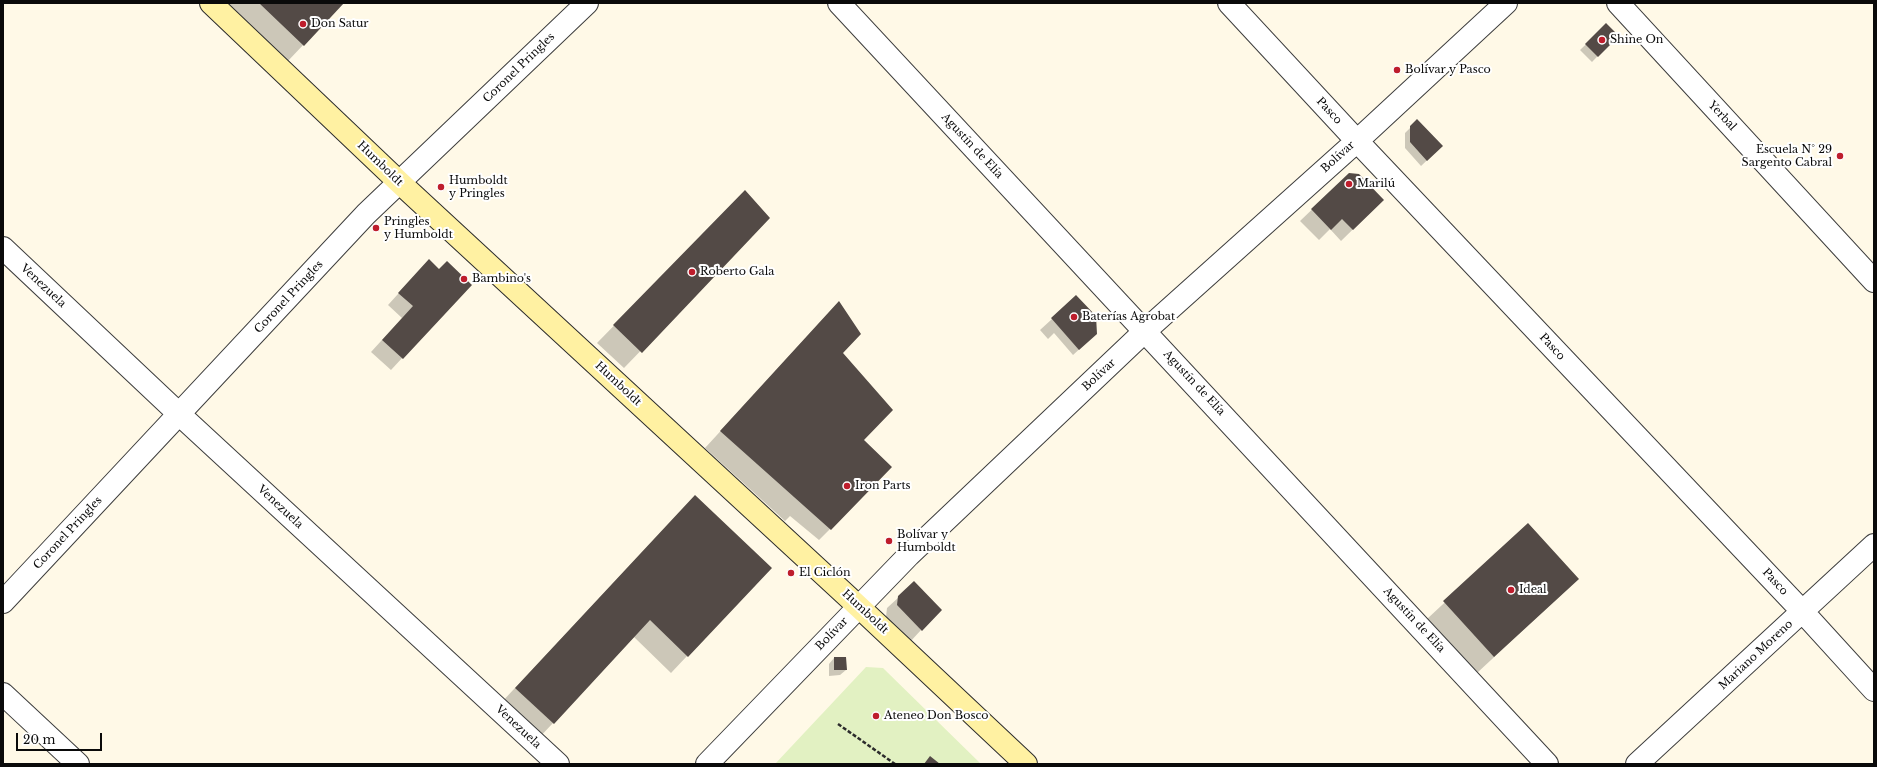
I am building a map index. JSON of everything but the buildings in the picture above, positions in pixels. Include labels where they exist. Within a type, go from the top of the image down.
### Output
[{"type":"street","name":"Humboldt","points":[[211,3],[399,182],[859,607],[1026,764]]},
{"type":"street","name":"Coronel Pringles","points":[[3,602],[366,214],[587,3]]},
{"type":"street","name":"Agustín de Elía","points":[[839,3],[1547,764]]},
{"type":"street","name":"Pasco","points":[[1230,3],[1357,141],[1802,611],[1874,690]]},
{"type":"street","name":"Bolívar","points":[[707,764],[909,554],[1145,331],[1357,141],[1506,3]]},
{"type":"street","name":"Yerbal","points":[[1618,3],[1874,282]]},
{"type":"street","name":"Venezuela","points":[[3,248],[179,414],[558,764]]},
{"type":"street","name":"Mariano Moreno","points":[[1637,764],[1874,545]]},
{"type":"street","points":[[3,694],[78,764]]},
{"type":"path","points":[[838,724],[895,764]]},
{"type":"green space","name":"Ateneo Don Bosco","points":[[866,667],[883,668],[981,764],[775,764]]},
{"type":"place","name":"Don Satur","points":[[303,24]]},
{"type":"place","name":"Shine On","points":[[1602,40]]},
{"type":"place","name":"Bolívar y Pasco","points":[[1397,70]]},
{"type":"place","name":"Escuela N° 29 Sargento Cabral","points":[[1840,156]]},
{"type":"place","name":"Marilú","points":[[1349,184]]},
{"type":"place","name":"Humboldt y Pringles","points":[[441,187]]},
{"type":"place","name":"Pringles y Humboldt","points":[[376,228]]},
{"type":"place","name":"Roberto Gala","points":[[692,272]]},
{"type":"place","name":"Bambino's","points":[[464,279]]},
{"type":"place","name":"Baterías Agrobat","points":[[1074,317]]},
{"type":"place","name":"Iron Parts","points":[[847,486]]},
{"type":"place","name":"Bolívar y Humboldt","points":[[889,541]]},
{"type":"place","name":"El Ciclón","points":[[791,573]]},
{"type":"place","name":"Ideal","points":[[1511,590]]},
{"type":"place","name":"Ateneo Don Bosco","points":[[876,716]]}]
